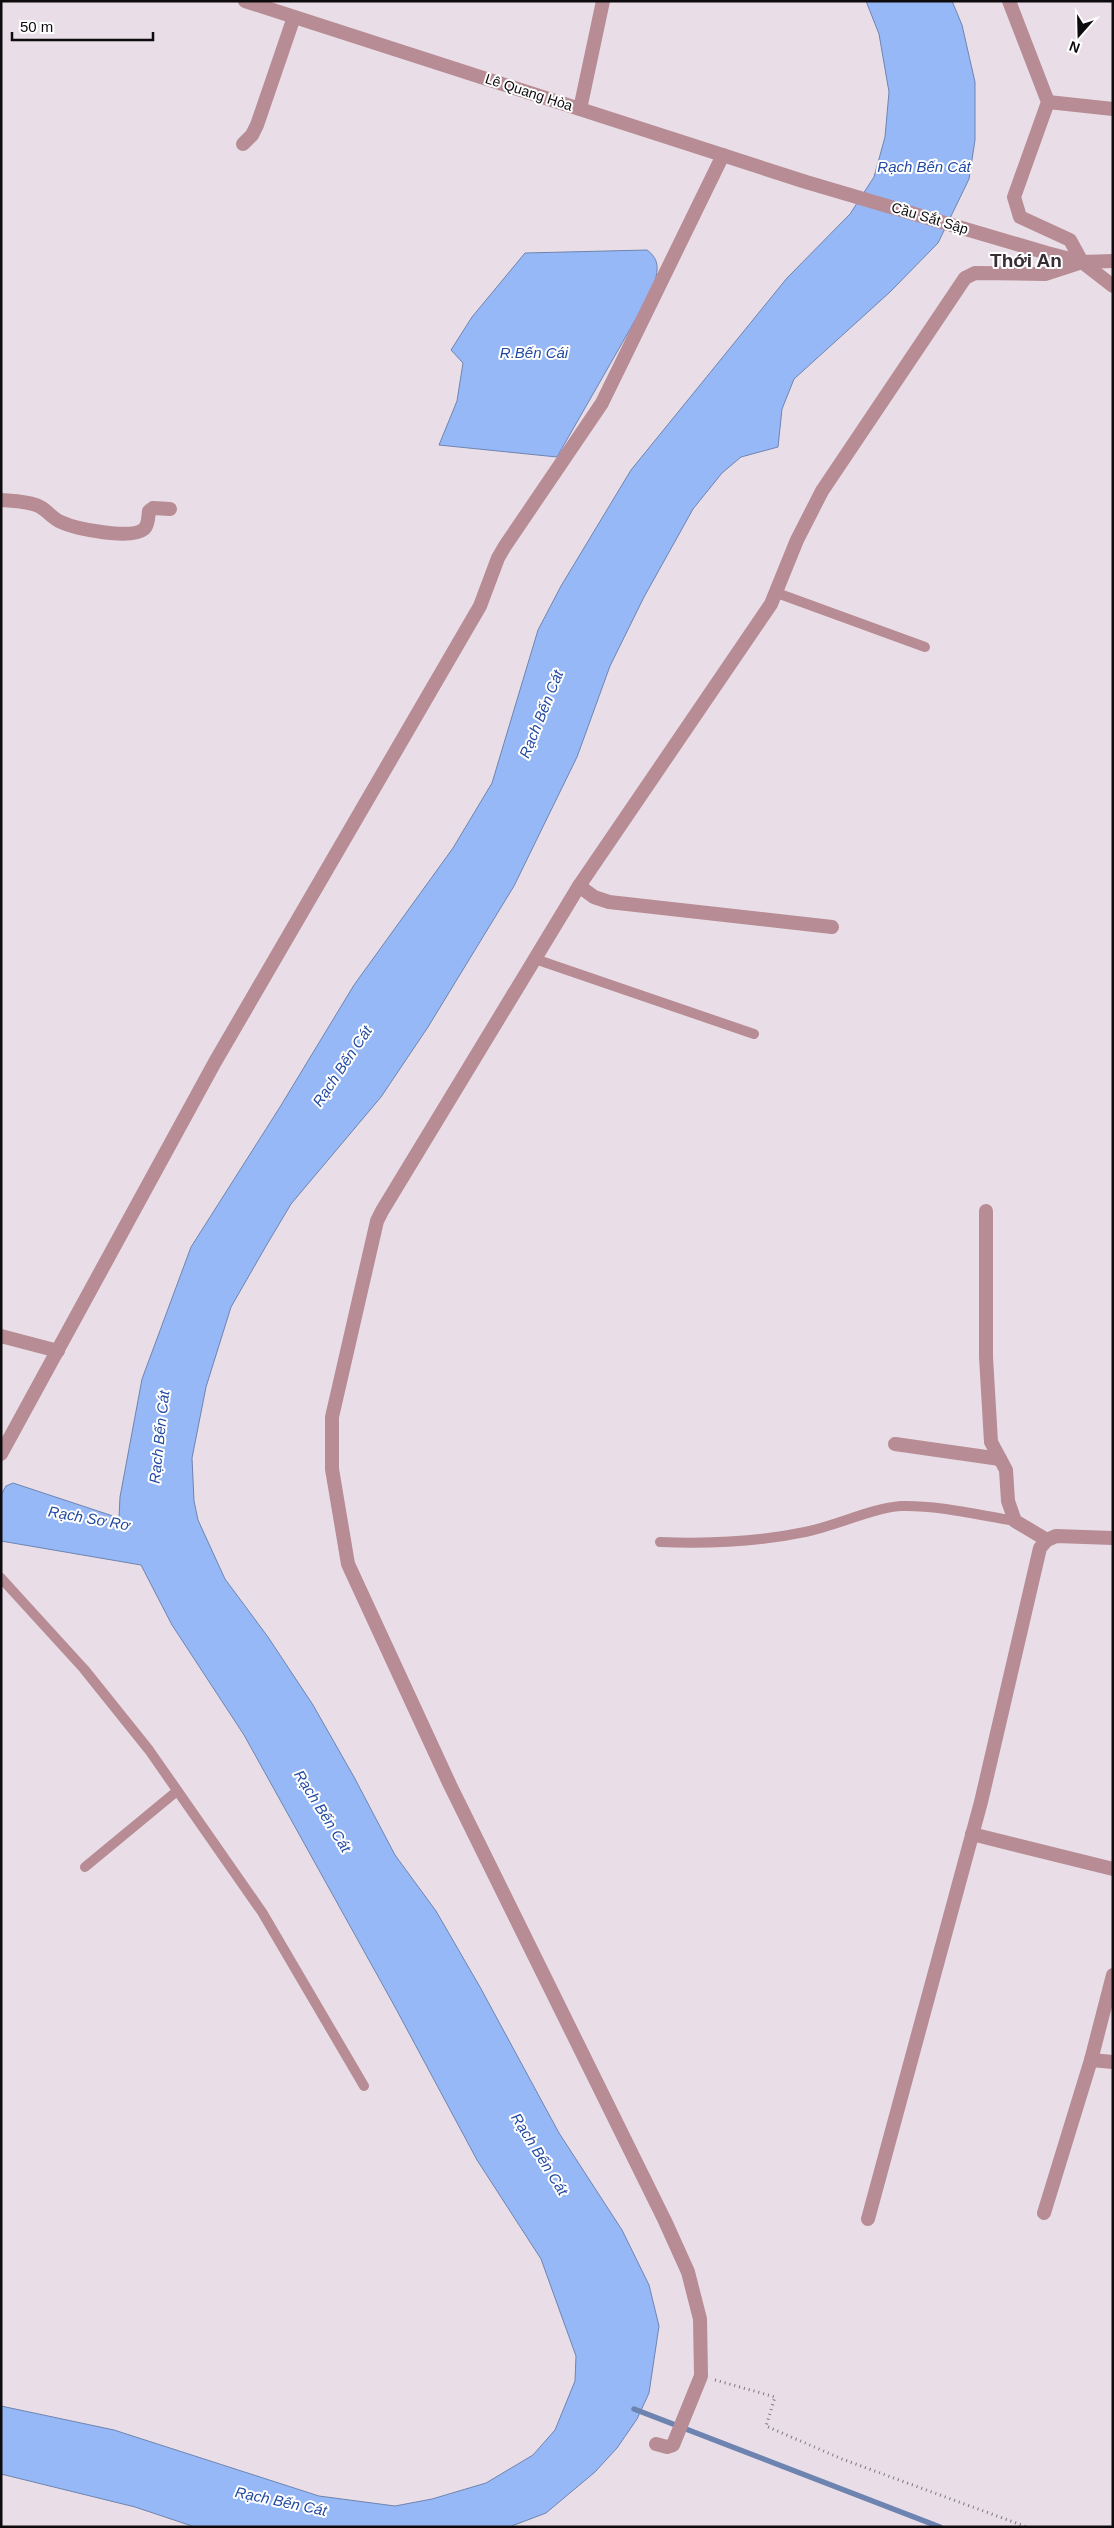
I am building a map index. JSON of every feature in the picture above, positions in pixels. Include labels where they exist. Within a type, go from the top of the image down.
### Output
[{"type":"street","name":"Lê Quang Hòa","points":[[245,1],[813,184]]},
{"type":"street","points":[[580,109],[603,1]]},
{"type":"street","points":[[1009,1],[1048,102],[1014,197],[1020,217],[1070,240],[1082,262],[1113,286]]},
{"type":"street","points":[[243,144],[252,135],[257,125],[294,17]]},
{"type":"street","points":[[1048,102],[1113,109]]},
{"type":"street","points":[[1,1454],[214,1062],[480,606],[498,558],[602,403],[723,155]]},
{"type":"street","name":"Cầu Sắt Sập","points":[[813,184],[1082,262]]},
{"type":"street","points":[[656,2444],[668,2447],[672,2445],[700,2376],[700,2319],[688,2272],[666,2221],[450,1785],[348,1564],[332,1469],[332,1417],[377,1221],[579,886],[771,604],[797,540],[822,491],[965,278],[974,272],[1045,274],[1082,262],[1113,261]]},
{"type":"street","points":[[1,500],[34,504],[42,508],[54,519],[63,523],[111,533],[132,534],[142,530],[148,524],[149,511],[153,508],[170,509]]},
{"type":"street","points":[[579,886],[594,897],[609,902],[832,927]]},
{"type":"street","points":[[986,1211],[986,1357],[991,1442],[1006,1470],[1008,1501],[1015,1520],[1047,1540]]},
{"type":"street","points":[[1,1336],[58,1351]]},
{"type":"street","points":[[895,1444],[1000,1459]]},
{"type":"street","points":[[868,2219],[972,1834],[1040,1548],[1047,1540],[1056,1536],[1113,1538]]},
{"type":"street","points":[[972,1834],[1113,1869]]},
{"type":"street","points":[[1044,2213],[1091,2060],[1113,1975]]},
{"type":"street","points":[[1091,2060],[1113,2062]]},
{"type":"lane","points":[[777,593],[925,647]]},
{"type":"lane","points":[[535,959],[754,1034]]},
{"type":"lane","points":[[660,1542],[707,1544],[769,1538],[805,1532],[900,1506],[924,1507],[1015,1520]]},
{"type":"lane","points":[[1,1578],[84,1669],[149,1750],[262,1912],[364,2086]]},
{"type":"lane","points":[[85,1867],[177,1790]]},
{"type":"path","points":[[700,2376],[775,2397],[766,2426],[842,2458],[1026,2527]]},
{"type":"water","name":"Rạch Bến Cát","points":[[866,1],[952,1],[962,25],[975,82],[975,140],[969,179],[938,243],[890,292],[794,379],[782,409],[778,447],[741,457],[722,473],[693,509],[644,597],[610,666],[577,757],[514,886],[428,1027],[381,1097],[291,1204],[231,1307],[206,1387],[192,1458],[194,1501],[198,1520],[225,1579],[268,1637],[313,1705],[395,1855],[436,1911],[480,1987],[559,2133],[622,2230],[649,2285],[659,2326],[649,2393],[637,2419],[617,2448],[595,2472],[546,2513],[509,2527],[195,2527],[135,2507],[1,2474],[1,2406],[114,2430],[319,2496],[395,2506],[432,2499],[486,2483],[533,2455],[555,2430],[575,2381],[576,2356],[541,2259],[477,2160],[395,2007],[244,1735],[172,1625],[141,1565],[1,1541],[1,1495],[6,1486],[13,1483],[119,1518],[120,1497],[142,1379],[191,1247],[280,1107],[354,985],[453,848],[492,783],[538,630],[561,586],[631,470],[787,278],[850,214],[874,177],[885,137],[889,92],[879,34]]},
{"type":"water","name":"R.Bến Cái","points":[[647,250],[652,254],[657,263],[657,273],[653,289],[557,457],[439,445],[457,401],[463,363],[451,350],[472,317],[525,253]]},
{"type":"waterway","points":[[634,2409],[940,2527]]},
{"type":"district","name":"Thới An","points":[[1026,260]]},
{"type":"water label","name":"Rạch Sơ Rơ","points":[[89,1518]]}]
